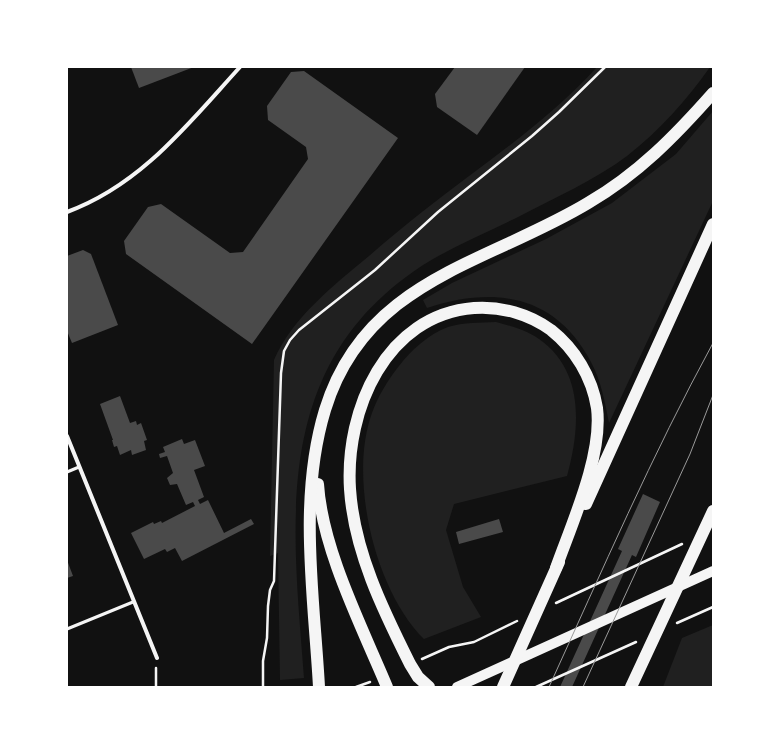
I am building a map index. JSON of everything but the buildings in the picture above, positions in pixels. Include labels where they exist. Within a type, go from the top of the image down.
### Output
[{"type":"highway","points":[[319,687],[310,516],[312,483],[320,433],[330,396],[346,363],[376,322],[396,304],[449,271],[594,199],[638,170],[683,127],[713,93]]},
{"type":"highway","points":[[503,687],[713,224]]},
{"type":"highway","points":[[430,687],[418,677],[410,664],[369,571],[360,546],[353,515],[349,466],[356,420],[365,394],[376,373],[390,352],[405,337],[440,315],[461,309],[482,308],[502,309],[522,314],[543,324],[559,336],[574,352],[584,369],[592,388],[597,409],[596,445],[591,465],[556,568]]},
{"type":"highway","points":[[320,433],[318,486],[320,505],[327,533],[343,581],[387,687]]},
{"type":"highway","points":[[632,687],[713,511]]},
{"type":"highway","points":[[635,687],[640,668]]},
{"type":"main road","points":[[457,687],[713,571]]},
{"type":"street","points":[[67,212],[90,204],[118,188],[142,169],[182,130],[240,67]]},
{"type":"street","points":[[67,436],[133,602],[157,658]]},
{"type":"lane","points":[[67,472],[79,467]]},
{"type":"lane","points":[[67,629],[133,602]]},
{"type":"path","points":[[551,605],[685,542]]},
{"type":"path","points":[[263,687],[263,661],[267,638],[268,606],[270,590],[274,581]]},
{"type":"path","points":[[671,626],[713,607]]},
{"type":"path","points":[[430,655],[449,647],[474,642],[523,618]]},
{"type":"path","points":[[536,687],[642,639]]},
{"type":"path","points":[[156,687],[157,658]]},
{"type":"path","points":[[356,687],[374,680]]},
{"type":"shaded area","points":[[597,67],[710,67],[672,114],[639,146],[615,165],[575,188],[433,259],[406,277],[362,317],[332,361],[312,409],[300,460],[296,513],[296,567],[304,678],[280,680],[278,553],[270,556],[274,360],[292,330],[315,303],[328,291],[415,217],[513,143],[557,107]]},
{"type":"shaded area","points":[[713,111],[713,201],[609,423],[600,384],[591,362],[576,339],[560,322],[541,309],[521,301],[499,297],[452,301],[427,308],[423,300],[452,283],[546,239],[612,203],[676,154]]},
{"type":"shaded area","points":[[496,322],[524,331],[539,339],[554,352],[565,367],[572,384],[576,420],[575,439],[567,476],[454,504],[446,530],[463,587],[481,617],[424,639],[407,618],[392,593],[380,564],[371,532],[365,500],[363,469],[365,439],[374,407],[380,394],[395,371],[415,348],[427,338],[454,325]]},
{"type":"shaded area","points":[[713,625],[713,687],[663,687],[682,638]]},
{"type":"tram line","points":[[549,687],[648,470],[713,343]]},
{"type":"tram line","points":[[583,687],[690,454],[713,395]]}]
